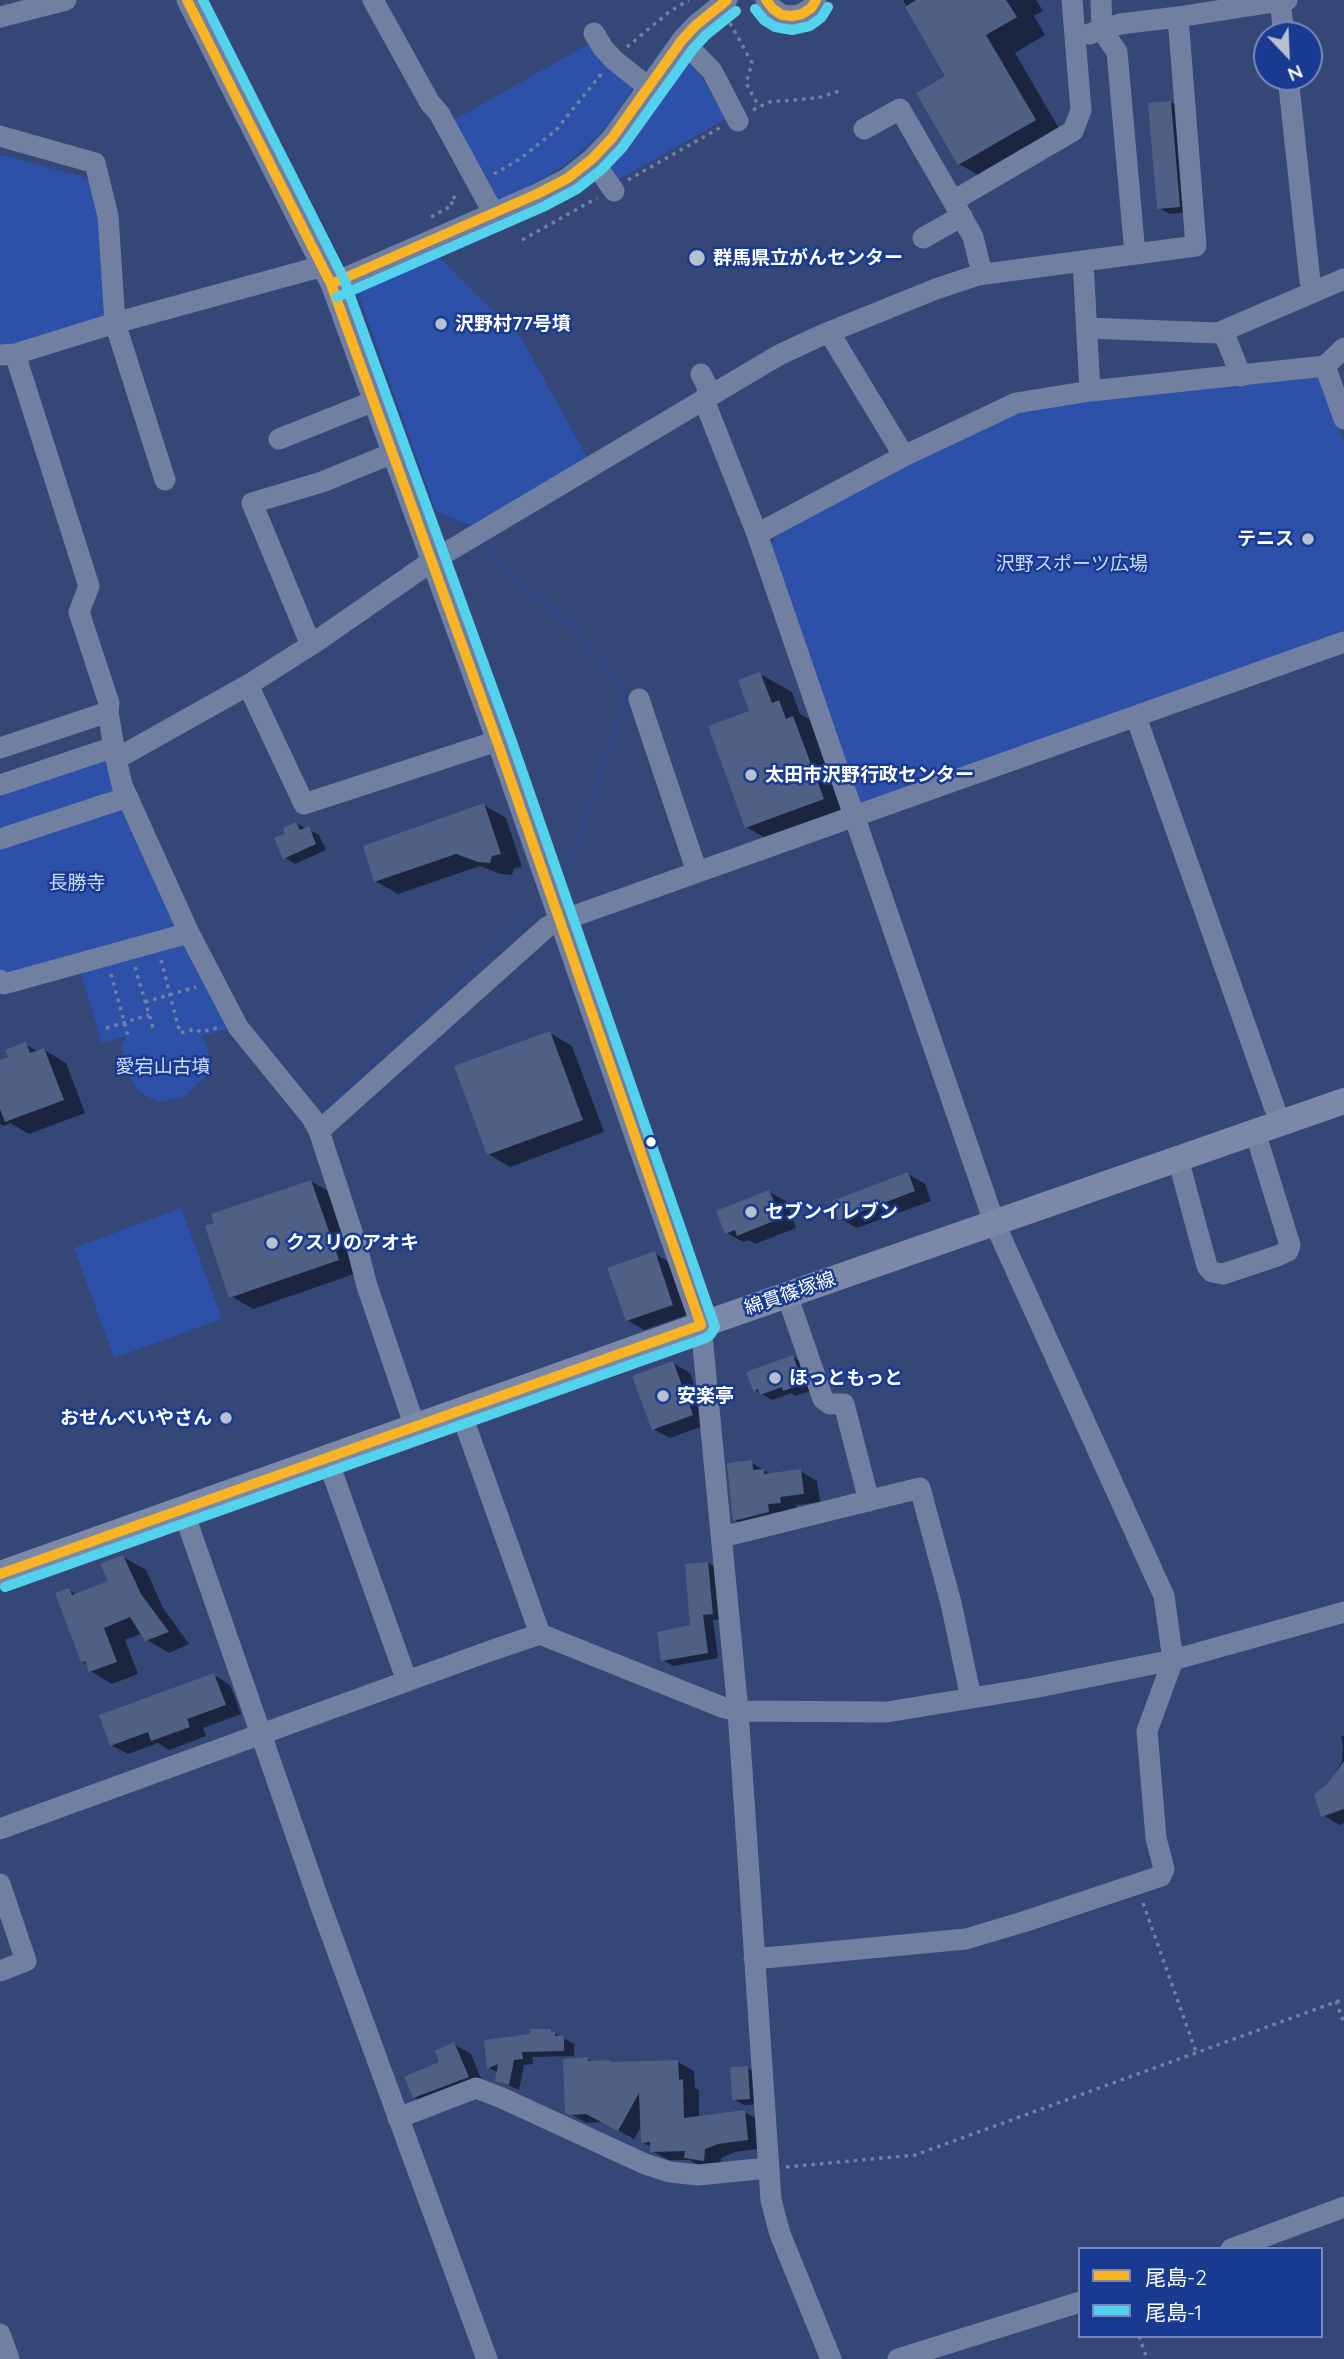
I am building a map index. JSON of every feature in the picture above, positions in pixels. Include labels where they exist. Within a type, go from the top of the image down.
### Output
[{"type":"main road","name":"綿貫篠塚線","points":[[0,1574],[788,1294],[1280,1123],[1343,1105]]},
{"type":"street","points":[[0,17],[66,0]]},
{"type":"street","points":[[187,0],[327,275],[497,741],[701,1325],[738,1711],[771,2200],[777,2225],[831,2359]]},
{"type":"street","points":[[373,0],[494,214]]},
{"type":"street","points":[[766,0],[772,9],[782,15],[792,16],[811,8],[816,0]]},
{"type":"street","points":[[923,238],[957,208],[1073,131],[1081,110],[1072,0]]},
{"type":"street","points":[[1101,0],[1102,30],[1117,52],[1135,254]]},
{"type":"street","points":[[1075,38],[1120,24],[1283,1],[1284,21]]},
{"type":"street","points":[[415,1427],[367,1286],[319,1130],[238,1027],[189,933],[128,797],[115,752],[109,703],[79,612],[89,586],[8,355],[115,323],[327,275],[494,214],[568,178],[612,138],[682,40],[724,3]]},
{"type":"street","points":[[0,785],[108,749],[115,752],[248,685],[432,561],[779,355],[829,332],[978,275],[1196,246],[1178,17]]},
{"type":"street","points":[[594,33],[614,60],[648,87]]},
{"type":"street","points":[[682,40],[712,71],[738,119]]},
{"type":"street","points":[[1290,91],[1310,281],[1314,292]]},
{"type":"street","points":[[864,128],[900,109],[973,237],[981,269],[978,275]]},
{"type":"street","points":[[0,136],[95,163],[108,216],[115,323],[165,480]]},
{"type":"street","points":[[592,159],[613,190]]},
{"type":"street","points":[[1083,261],[1090,391]]},
{"type":"street","points":[[1087,328],[1218,333],[1344,279]]},
{"type":"street","points":[[1223,331],[1241,376]]},
{"type":"street","points":[[829,332],[904,456]]},
{"type":"street","points":[[757,534],[904,456],[1016,403],[1090,391],[1325,366],[1344,348]]},
{"type":"street","points":[[1325,366],[1344,419]]},
{"type":"street","points":[[701,374],[709,390],[704,400],[757,534],[995,1222],[1164,1596],[1173,1660],[1147,1731],[1156,1838],[1164,1869],[1161,1876],[966,1938],[754,1959]]},
{"type":"street","points":[[279,439],[374,401]]},
{"type":"street","points":[[311,645],[252,503],[322,482],[393,453]]},
{"type":"street","points":[[319,1130],[547,927],[1344,642]]},
{"type":"street","points":[[248,685],[304,804],[497,741]]},
{"type":"street","points":[[639,699],[697,872]]},
{"type":"street","points":[[0,748],[108,712]]},
{"type":"street","points":[[1136,717],[1280,1123]]},
{"type":"street","points":[[0,839],[128,797]]},
{"type":"street","points":[[0,980],[4,984],[189,933]]},
{"type":"street","points":[[1178,1159],[1207,1266],[1212,1272],[1223,1274],[1277,1256],[1288,1251],[1290,1245],[1255,1132]]},
{"type":"street","points":[[788,1294],[820,1392],[830,1404],[844,1404],[869,1501]]},
{"type":"street","points":[[460,1410],[540,1634]]},
{"type":"street","points":[[327,1458],[407,1681]]},
{"type":"street","points":[[722,1537],[920,1488],[951,1602],[971,1698]]},
{"type":"street","points":[[183,1510],[319,1901],[487,2359]]},
{"type":"street","points":[[0,1829],[540,1634],[738,1711],[887,1712],[1033,1688],[1173,1660],[1344,1612]]},
{"type":"street","points":[[0,1884],[26,1961],[0,1971]]},
{"type":"street","points":[[398,2118],[476,2088],[645,2164],[670,2172],[698,2175],[768,2168]]},
{"type":"street","points":[[1236,2247],[1344,2207]]},
{"type":"street","points":[[898,2359],[1078,2303]]},
{"type":"street","points":[[0,2334],[9,2359]]},
{"type":"path","points":[[430,218],[453,205],[450,200],[520,159],[555,130],[637,37],[689,0]]},
{"type":"path","points":[[724,3],[752,63],[746,83],[759,107]]},
{"type":"path","points":[[522,240],[769,102],[818,98],[842,90]]},
{"type":"path","points":[[156,942],[180,1033],[195,1029],[201,1032],[220,1027]]},
{"type":"path","points":[[130,949],[153,1028]]},
{"type":"path","points":[[106,956],[128,1036]]},
{"type":"path","points":[[145,1002],[196,987]]},
{"type":"path","points":[[106,1028],[149,1015]]},
{"type":"path","points":[[1136,1885],[1196,2052]]},
{"type":"path","points":[[768,2168],[915,2155],[1344,1998]]},
{"type":"path","points":[[1336,2001],[1344,2023]]},
{"type":"path","points":[[1140,2338],[1147,2359]]},
{"type":"green space","points":[[590,43],[634,87],[606,127],[584,149],[563,166],[499,200],[452,121]]},
{"type":"green space","points":[[677,57],[687,57],[697,69],[726,119],[618,180],[604,161]]},
{"type":"green space","points":[[0,156],[90,179],[102,227],[105,315],[0,350]]},
{"type":"green space","points":[[434,252],[522,339],[589,461],[478,528],[436,511],[356,287]]},
{"type":"green space","name":"沢野スポーツ広場","points":[[1320,374],[1344,443],[1344,635],[863,810],[771,546],[776,535],[881,477],[1032,407]]},
{"type":"green space","name":"長勝寺","points":[[109,757],[231,1028],[200,1037],[205,1041],[212,1064],[209,1072],[184,1097],[158,1102],[140,1092],[132,1081],[121,1046],[127,1036],[102,1043],[77,960],[13,977],[0,969],[0,790]]},
{"type":"green space","points":[[181,1208],[222,1319],[114,1358],[74,1248]]},
{"type":"building","points":[[916,0],[1006,0],[1017,17],[986,35],[1036,120],[958,165],[916,93],[945,76],[905,7]]},
{"type":"building","points":[[1171,101],[1180,207],[1157,209],[1148,103]]},
{"type":"building","points":[[760,672],[772,703],[779,700],[786,719],[793,716],[824,799],[745,828],[708,726],[749,711],[738,680]]},
{"type":"building","points":[[484,803],[501,854],[492,856],[490,863],[478,862],[456,854],[374,882],[363,846]]},
{"type":"building","points":[[296,822],[300,830],[309,826],[316,844],[283,859],[274,838],[285,834],[283,828]]},
{"type":"building","points":[[550,1031],[583,1120],[487,1155],[454,1066]]},
{"type":"building","points":[[26,1042],[30,1053],[44,1048],[64,1100],[5,1122],[0,1109],[0,1060],[8,1057],[5,1050]]},
{"type":"building","points":[[908,1172],[915,1191],[839,1220],[832,1201]]},
{"type":"building","name":"クスリのアオキ","points":[[311,1180],[339,1260],[229,1298],[205,1226],[214,1223],[211,1214]]},
{"type":"building","points":[[769,1190],[781,1218],[737,1236],[735,1230],[725,1234],[716,1211]]},
{"type":"building","points":[[655,1251],[673,1305],[626,1321],[607,1268]]},
{"type":"building","name":"ほっともっと","points":[[793,1355],[803,1384],[783,1391],[782,1387],[760,1395],[758,1389],[753,1391],[746,1372]]},
{"type":"building","name":"安楽亭","points":[[673,1361],[693,1415],[652,1430],[632,1376]]},
{"type":"building","points":[[752,1460],[753,1470],[764,1469],[764,1474],[801,1469],[804,1494],[780,1497],[781,1503],[768,1504],[769,1512],[733,1521],[727,1463]]},
{"type":"building","points":[[123,1555],[141,1594],[169,1632],[145,1641],[130,1617],[104,1628],[117,1662],[89,1672],[85,1661],[81,1662],[55,1593],[69,1588],[72,1595],[108,1581],[100,1564]]},
{"type":"building","points":[[708,1562],[713,1614],[703,1615],[708,1653],[661,1661],[657,1632],[690,1625],[685,1564]]},
{"type":"building","points":[[214,1673],[226,1705],[187,1719],[190,1727],[151,1741],[148,1732],[110,1746],[99,1715]]},
{"type":"building","points":[[1344,1761],[1344,1809],[1321,1817],[1314,1794],[1328,1783]]},
{"type":"building","points":[[530,2029],[551,2029],[555,2036],[564,2036],[564,2051],[522,2052],[523,2059],[514,2060],[509,2085],[495,2081],[498,2064],[487,2069],[484,2040],[530,2034]]},
{"type":"building","points":[[454,2042],[469,2077],[413,2098],[404,2077],[439,2062],[435,2051]]},
{"type":"building","points":[[588,2057],[588,2061],[611,2062],[678,2060],[679,2080],[683,2079],[684,2118],[745,2110],[748,2140],[718,2144],[705,2149],[704,2161],[684,2158],[685,2151],[650,2152],[650,2142],[641,2143],[639,2093],[618,2131],[586,2114],[565,2113],[563,2059]]},
{"type":"building","points":[[748,2066],[750,2099],[732,2100],[730,2067]]},
{"type":"waterway","points":[[206,0],[346,274]]},
{"type":"waterway","points":[[350,283],[433,513],[473,529]]},
{"type":"waterway","points":[[482,539],[514,576],[568,622],[607,668],[627,702],[561,887],[554,892]]},
{"type":"waterway","points":[[320,1112],[547,899]]},
{"type":"transit line","name":"尾島-2","points":[[0,1574],[701,1325],[497,741],[331,284],[187,0]]},
{"type":"transit line","name":"尾島-1","points":[[5,1587],[706,1338],[715,1327],[510,736],[344,279],[203,0]]},
{"type":"transit line","name":"尾島-2","points":[[331,284],[568,178],[612,138],[682,40],[727,0]]},
{"type":"transit line","name":"尾島-2","points":[[766,0],[782,15],[792,16],[802,14],[811,8],[816,0]]},
{"type":"transit line","name":"尾島-1","points":[[755,9],[764,20],[775,27],[792,30],[810,26],[821,18],[828,7]]},
{"type":"transit line","name":"尾島-1","points":[[337,297],[543,207],[577,189],[601,170],[622,148],[693,49],[736,11]]},
{"type":"place","name":"群馬県立がんセンター","points":[[697,258]]},
{"type":"place","name":"沢野村77号墳","points":[[441,324]]},
{"type":"place","name":"テニス","points":[[1308,539]]},
{"type":"place","name":"太田市沢野行政センター","points":[[751,775]]},
{"type":"place","name":"セブンイレブン","points":[[751,1212]]},
{"type":"place","name":"クスリのアオキ","points":[[272,1243]]},
{"type":"place","name":"ほっともっと","points":[[775,1378]]},
{"type":"place","name":"安楽亭","points":[[663,1396]]},
{"type":"place","name":"おせんべいやさん","points":[[226,1418]]},
{"type":"park label","name":"愛宕山古墳","points":[[163,1067]]}]
